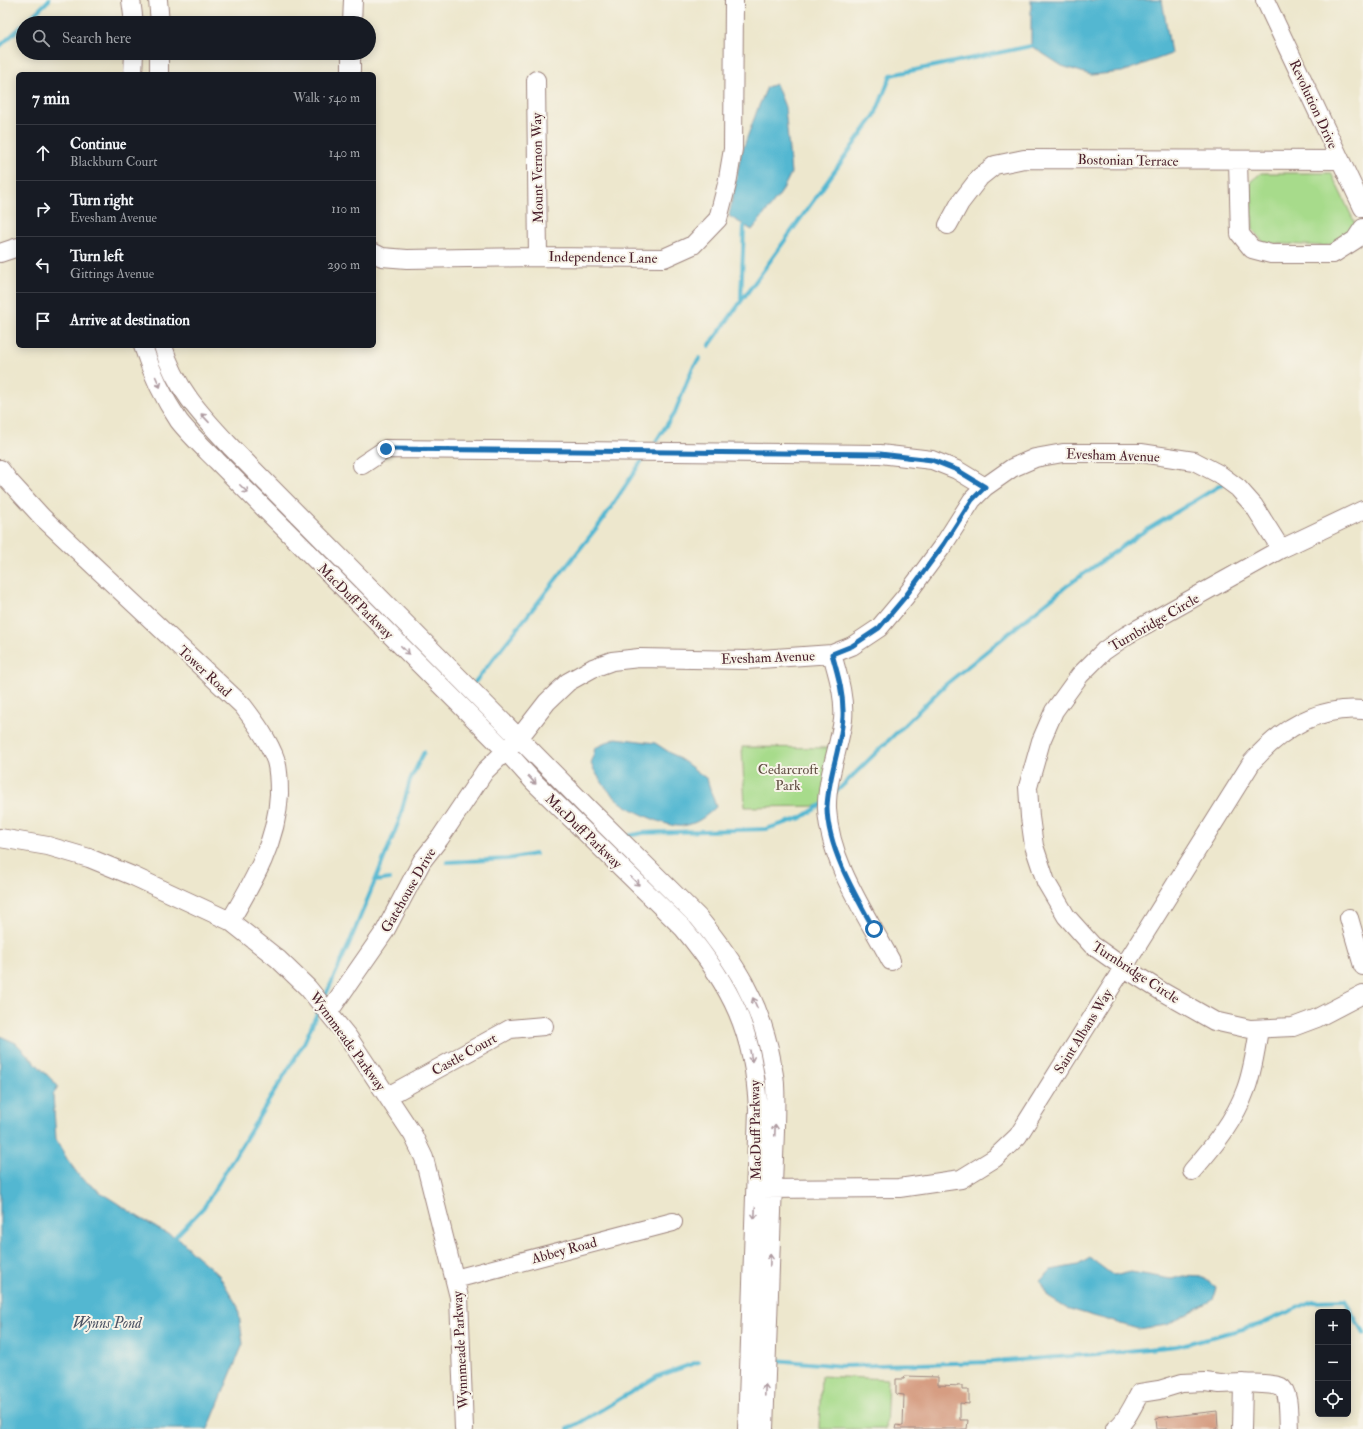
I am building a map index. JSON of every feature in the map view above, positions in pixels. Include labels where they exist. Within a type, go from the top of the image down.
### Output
[{"type":"street","points":[[131,0],[133,16]]},
{"type":"street","points":[[158,0],[159,16]]},
{"type":"street","points":[[352,16],[353,0]]},
{"type":"street","name":"Independence Lane","points":[[376,254],[382,257],[407,259],[538,256],[664,258],[693,245],[718,219],[734,149],[734,0]]},
{"type":"street","name":"Revolution Drive","points":[[1265,0],[1363,208]]},
{"type":"street","points":[[133,72],[134,60]]},
{"type":"street","points":[[159,60],[159,72]]},
{"type":"street","points":[[351,60],[351,72]]},
{"type":"street","name":"Mount Vernon Way","points":[[536,80],[538,256]]},
{"type":"street","name":"Bostonian Terrace","points":[[948,225],[960,203],[980,177],[995,165],[1024,159],[1238,161],[1340,160]]},
{"type":"street","points":[[1238,161],[1240,234],[1252,249],[1271,254],[1333,254],[1356,240],[1363,228]]},
{"type":"street","points":[[0,253],[16,248]]},
{"type":"street","name":"MacDuff Parkway","points":[[144,348],[160,388],[179,421],[506,751],[532,781],[683,928],[698,947],[728,992],[739,1013],[745,1030],[756,1086],[758,1130],[764,1189],[764,1429]]},
{"type":"street","name":"MacDuff Parkway","points":[[164,348],[175,379],[194,407],[231,447],[698,917],[743,979],[762,1022],[768,1042],[775,1084],[764,1189],[747,1429]]},
{"type":"street","points":[[362,465],[386,449],[880,454],[932,460],[957,470],[985,487]]},
{"type":"street","name":"Evesham Avenue","points":[[506,751],[519,738],[547,702],[568,682],[593,668],[612,662],[639,658],[746,660],[832,654],[852,646],[879,628],[905,597],[944,544],[972,500],[985,487],[1012,468],[1035,458],[1063,453],[1141,453],[1194,462],[1220,475],[1236,486],[1254,506],[1280,549]]},
{"type":"street","name":"Tower Road","points":[[0,469],[42,517],[243,706],[266,740],[276,761],[279,780],[276,825],[270,845],[251,885],[230,921]]},
{"type":"street","name":"Turnbridge Circle","points":[[1363,510],[1280,549],[1127,635],[1104,651],[1080,675],[1054,711],[1041,741],[1028,787],[1034,846],[1046,882],[1066,916],[1092,945],[1161,991],[1214,1021],[1250,1029],[1294,1027],[1317,1018],[1363,994]]},
{"type":"street","points":[[832,654],[843,698],[843,719],[827,808],[835,848],[840,864],[860,906],[891,961]]},
{"type":"street","name":"Saint Albans Way","points":[[764,1189],[899,1188],[961,1179],[995,1158],[1018,1136],[1252,762],[1278,736],[1296,725],[1321,714],[1348,708],[1363,710]]},
{"type":"street","name":"Gatehouse Drive","points":[[328,1013],[385,931],[422,861],[440,838],[485,771],[506,751]]},
{"type":"street","name":"Wynnmeade Parkway","points":[[0,838],[48,846],[88,858],[133,876],[230,921],[278,959],[308,988],[348,1037],[413,1135],[424,1158],[459,1297],[464,1429]]},
{"type":"street","points":[[1349,918],[1363,966]]},
{"type":"street","name":"Castle Court","points":[[388,1096],[510,1029],[544,1026]]},
{"type":"street","points":[[1192,1172],[1214,1145],[1231,1120],[1246,1090],[1257,1047],[1259,1028]]},
{"type":"street","name":"Abbey Road","points":[[455,1279],[673,1222]]},
{"type":"street","points":[[1115,1429],[1119,1427],[1130,1412],[1140,1392],[1159,1390],[1182,1383],[1205,1382],[1220,1384],[1243,1383],[1281,1387],[1286,1392],[1289,1429]]},
{"type":"street","points":[[1242,1429],[1243,1383]]},
{"type":"green space","points":[[1261,173],[1331,173],[1355,223],[1342,241],[1324,246],[1264,243],[1253,230],[1250,182]]},
{"type":"green space","name":"Cedarcroft Park","points":[[742,747],[833,748],[823,806],[745,807]]},
{"type":"green space","points":[[821,1376],[888,1379],[886,1429],[819,1429]]},
{"type":"water","points":[[1031,0],[1162,0],[1171,54],[1122,72],[1091,75],[1062,66],[1031,46]]},
{"type":"water","points":[[776,84],[785,107],[791,173],[781,193],[752,230],[729,216],[741,154],[767,87]]},
{"type":"water","points":[[616,738],[655,743],[686,763],[707,779],[716,807],[696,822],[676,826],[649,818],[624,805],[607,789],[591,764],[595,748]]},
{"type":"water","name":"Wynns Pond","points":[[0,1036],[16,1043],[58,1086],[53,1095],[56,1139],[67,1159],[80,1177],[140,1218],[160,1230],[180,1239],[191,1251],[219,1275],[238,1307],[243,1344],[208,1429],[0,1429]]},
{"type":"water","points":[[1090,1258],[1114,1276],[1131,1272],[1171,1279],[1184,1276],[1203,1277],[1216,1287],[1213,1300],[1167,1325],[1138,1329],[1066,1308],[1048,1297],[1040,1281],[1051,1270],[1078,1265]]},
{"type":"building","points":[[905,1376],[938,1377],[938,1385],[962,1386],[962,1390],[969,1390],[969,1404],[960,1403],[960,1420],[968,1420],[967,1429],[895,1429],[896,1425],[903,1426],[904,1395],[896,1394],[896,1379],[904,1379]]},
{"type":"building","points":[[1217,1411],[1218,1429],[1157,1429],[1156,1418]]},
{"type":"waterway","points":[[32,16],[49,0]]},
{"type":"waterway","points":[[0,46],[16,31]]},
{"type":"waterway","points":[[709,346],[875,115],[891,75],[1031,46]]},
{"type":"waterway","points":[[741,299],[744,226]]},
{"type":"waterway","points":[[656,441],[675,412],[693,367],[700,358]]},
{"type":"waterway","points":[[475,682],[602,521],[641,462]]},
{"type":"waterway","points":[[834,794],[945,685],[1068,585],[1140,534],[1224,483]]},
{"type":"waterway","points":[[324,999],[375,881],[399,821],[410,780],[424,752]]},
{"type":"waterway","points":[[627,836],[643,833],[766,829],[801,818],[823,804]]},
{"type":"waterway","points":[[447,862],[508,859],[535,854]]},
{"type":"waterway","points":[[375,881],[390,879]]},
{"type":"waterway","points":[[175,1237],[204,1207],[304,1043],[319,1009]]},
{"type":"waterway","points":[[775,1360],[842,1366],[993,1362],[1177,1346],[1258,1325],[1313,1301],[1345,1300],[1363,1333]]},
{"type":"waterway","points":[[568,1429],[658,1376],[698,1362]]},
{"type":"route","points":[[386,449],[880,454],[932,460],[957,470],[985,487],[972,500],[944,544],[905,597],[879,628],[852,646],[832,654],[843,698],[843,719],[830,778],[827,808],[835,848],[840,864],[860,906],[874,929]]}]
